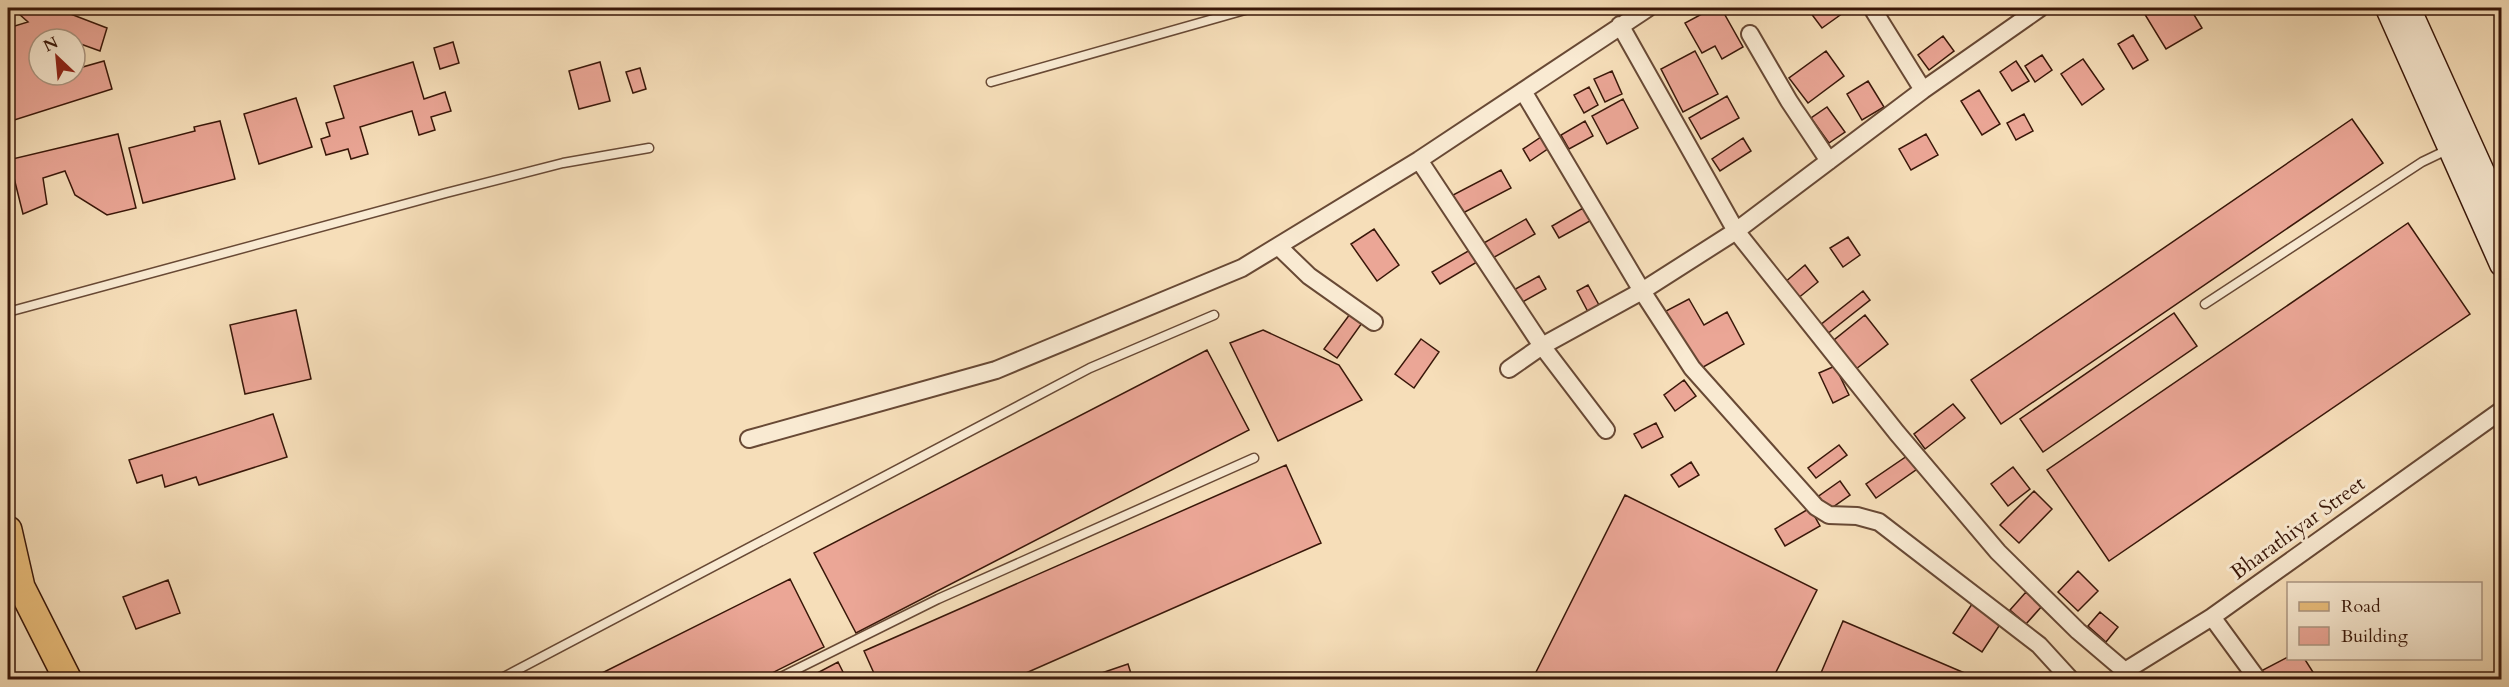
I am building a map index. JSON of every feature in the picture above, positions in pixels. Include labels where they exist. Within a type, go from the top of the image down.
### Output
[{"type":"main road","points":[[2388,8],[2502,264]]},
{"type":"main road","points":[[2408,8],[2502,216]]},
{"type":"main road","points":[[8,530],[21,587],[68,680]]},
{"type":"main road","points":[[8,591],[53,680]]},
{"type":"street","points":[[749,439],[996,370],[1232,272],[1419,160],[1648,8]]},
{"type":"street","points":[[1872,8],[1923,90]]},
{"type":"street","points":[[1509,369],[1542,346],[1642,291],[1736,231],[1923,90],[2040,8]]},
{"type":"street","points":[[1620,26],[1736,231],[1897,433],[1998,552],[2123,675]]},
{"type":"street","points":[[1750,34],[1789,101],[1829,161]]},
{"type":"street","points":[[1523,92],[1642,291],[1692,368],[1816,507],[1828,515],[1857,516],[1879,522],[2039,645],[2072,680]]},
{"type":"street","points":[[1419,160],[1542,346],[1606,430]]},
{"type":"street","points":[[1278,246],[1309,276],[1374,322]]},
{"type":"street","name":"Bharathiyar Street","points":[[2123,675],[2212,617],[2502,410]]},
{"type":"street","points":[[2212,617],[2258,680]]},
{"type":"lane","points":[[991,82],[1252,8]]},
{"type":"lane","points":[[8,312],[457,190],[563,163],[649,148]]},
{"type":"lane","points":[[2205,304],[2422,162],[2451,148]]},
{"type":"lane","points":[[498,680],[1090,368],[1214,315]]},
{"type":"lane","points":[[775,680],[938,599],[1254,458]]},
{"type":"building","points":[[20,8],[55,8],[107,28],[100,51],[87,46],[87,27],[27,27],[27,87],[87,87],[87,66],[104,61],[112,89],[8,122],[8,28],[28,22],[19,14]]},
{"type":"building","points":[[1713,8],[1721,8],[1743,47],[1722,59],[1715,46],[1702,53],[1685,23]]},
{"type":"building","points":[[1807,8],[1850,8],[1822,28]]},
{"type":"building","points":[[2141,8],[2190,8],[2202,28],[2166,49]]},
{"type":"building","points":[[2133,35],[2148,60],[2133,69],[2118,44]]},
{"type":"building","points":[[1943,36],[1954,51],[1929,70],[1918,55]]},
{"type":"building","points":[[453,42],[459,63],[440,69],[434,48]]},
{"type":"building","points":[[1695,51],[1718,94],[1683,112],[1661,69]]},
{"type":"building","points":[[1826,51],[1844,76],[1808,103],[1789,78]]},
{"type":"building","points":[[2042,55],[2052,70],[2035,82],[2025,66]]},
{"type":"building","points":[[2083,59],[2104,89],[2082,105],[2061,74]]},
{"type":"building","points":[[2016,61],[2029,81],[2012,91],[2000,72]]},
{"type":"building","points":[[413,62],[424,99],[445,92],[451,111],[431,117],[435,130],[419,135],[412,111],[360,127],[368,154],[351,159],[348,149],[326,155],[321,139],[330,136],[326,123],[344,118],[334,86]]},
{"type":"building","points":[[600,62],[610,101],[579,109],[569,71]]},
{"type":"building","points":[[640,68],[646,89],[633,93],[626,72]]},
{"type":"building","points":[[1612,71],[1622,94],[1605,102],[1594,79]]},
{"type":"building","points":[[1868,81],[1884,107],[1862,120],[1847,94]]},
{"type":"building","points":[[1589,87],[1598,105],[1584,113],[1574,95]]},
{"type":"building","points":[[1979,90],[2000,124],[1982,135],[1961,101]]},
{"type":"building","points":[[1727,96],[1739,118],[1701,139],[1689,118]]},
{"type":"building","points":[[296,98],[312,147],[259,164],[244,114]]},
{"type":"building","points":[[1623,99],[1638,128],[1607,144],[1592,116]]},
{"type":"building","points":[[1827,107],[1845,132],[1829,143],[1811,118]]},
{"type":"building","points":[[2024,114],[2033,131],[2016,140],[2007,123]]},
{"type":"building","points":[[2352,119],[2383,163],[2001,424],[1971,380]]},
{"type":"building","points":[[220,121],[235,179],[143,203],[129,148],[195,131],[194,127]]},
{"type":"building","points":[[1585,121],[1593,136],[1569,149],[1561,135]]},
{"type":"building","points":[[118,134],[136,208],[107,215],[75,195],[65,171],[43,178],[47,204],[23,214],[13,174],[8,175],[8,160]]},
{"type":"building","points":[[1926,134],[1938,155],[1911,170],[1899,149]]},
{"type":"building","points":[[1544,135],[1552,146],[1530,161],[1523,149]]},
{"type":"building","points":[[1743,138],[1751,151],[1720,171],[1712,159]]},
{"type":"building","points":[[1501,170],[1511,188],[1463,213],[1453,195]]},
{"type":"building","points":[[1583,208],[1590,221],[1559,238],[1552,226]]},
{"type":"building","points":[[1526,219],[1535,234],[1491,259],[1482,244]]},
{"type":"building","points":[[2408,223],[2470,314],[2109,561],[2047,470]]},
{"type":"building","points":[[1374,229],[1399,265],[1377,281],[1351,244]]},
{"type":"building","points":[[1848,237],[1860,255],[1843,267],[1830,248]]},
{"type":"building","points":[[1470,250],[1477,262],[1440,284],[1432,272]]},
{"type":"building","points":[[1805,265],[1818,282],[1797,299],[1784,283]]},
{"type":"building","points":[[1539,276],[1546,289],[1519,304],[1512,291]]},
{"type":"building","points":[[1588,285],[1599,305],[1588,312],[1577,291]]},
{"type":"building","points":[[1863,291],[1870,300],[1826,335],[1819,326]]},
{"type":"building","points":[[1689,299],[1704,325],[1727,312],[1744,344],[1698,370],[1666,311]]},
{"type":"building","points":[[296,310],[311,379],[245,394],[230,325]]},
{"type":"building","points":[[2174,313],[2197,346],[2043,452],[2020,419]]},
{"type":"building","points":[[1350,314],[1362,323],[1337,358],[1324,349]]},
{"type":"building","points":[[1865,315],[1888,344],[1856,369],[1834,340]]},
{"type":"building","points":[[1263,330],[1339,365],[1362,400],[1278,441],[1230,343]]},
{"type":"building","points":[[1421,339],[1439,352],[1414,388],[1395,374]]},
{"type":"building","points":[[1207,350],[1249,430],[856,633],[814,553]]},
{"type":"building","points":[[1835,366],[1849,395],[1833,403],[1819,373]]},
{"type":"building","points":[[1684,380],[1696,396],[1675,411],[1664,395]]},
{"type":"building","points":[[1953,404],[1965,418],[1925,449],[1914,434]]},
{"type":"building","points":[[273,414],[287,457],[199,485],[196,477],[165,487],[162,475],[137,483],[129,460]]},
{"type":"building","points":[[1656,423],[1663,437],[1642,448],[1634,434]]},
{"type":"building","points":[[1839,445],[1847,455],[1816,478],[1808,468]]},
{"type":"building","points":[[1910,454],[1920,467],[1876,498],[1866,484]]},
{"type":"building","points":[[1691,462],[1699,475],[1679,487],[1671,475]]},
{"type":"building","points":[[1286,465],[1321,543],[1010,680],[877,680],[864,651]]},
{"type":"building","points":[[2013,467],[2030,489],[2008,506],[1991,484]]},
{"type":"building","points":[[1840,481],[1850,495],[1826,512],[1816,498]]},
{"type":"building","points":[[2034,491],[2052,509],[2019,543],[2000,525]]},
{"type":"building","points":[[1625,495],[1817,590],[1772,680],[1532,680]]},
{"type":"building","points":[[1810,508],[1820,526],[1785,546],[1775,529]]},
{"type":"building","points":[[2078,571],[2098,591],[2078,611],[2058,592]]},
{"type":"building","points":[[790,579],[824,647],[758,680],[588,680]]},
{"type":"building","points":[[168,580],[180,613],[136,629],[123,597]]},
{"type":"building","points":[[2026,592],[2042,606],[2026,624],[2010,610]]},
{"type":"building","points":[[1972,604],[2001,623],[1982,652],[1953,633]]},
{"type":"building","points":[[2100,612],[2118,627],[2106,642],[2088,626]]},
{"type":"building","points":[[1843,621],[1981,680],[1818,680]]},
{"type":"building","points":[[2287,658],[2287,660],[2305,660],[2318,680],[2266,680],[2261,671]]},
{"type":"building","points":[[838,662],[847,680],[804,680]]},
{"type":"building","points":[[1128,664],[1133,680],[1081,680]]}]
